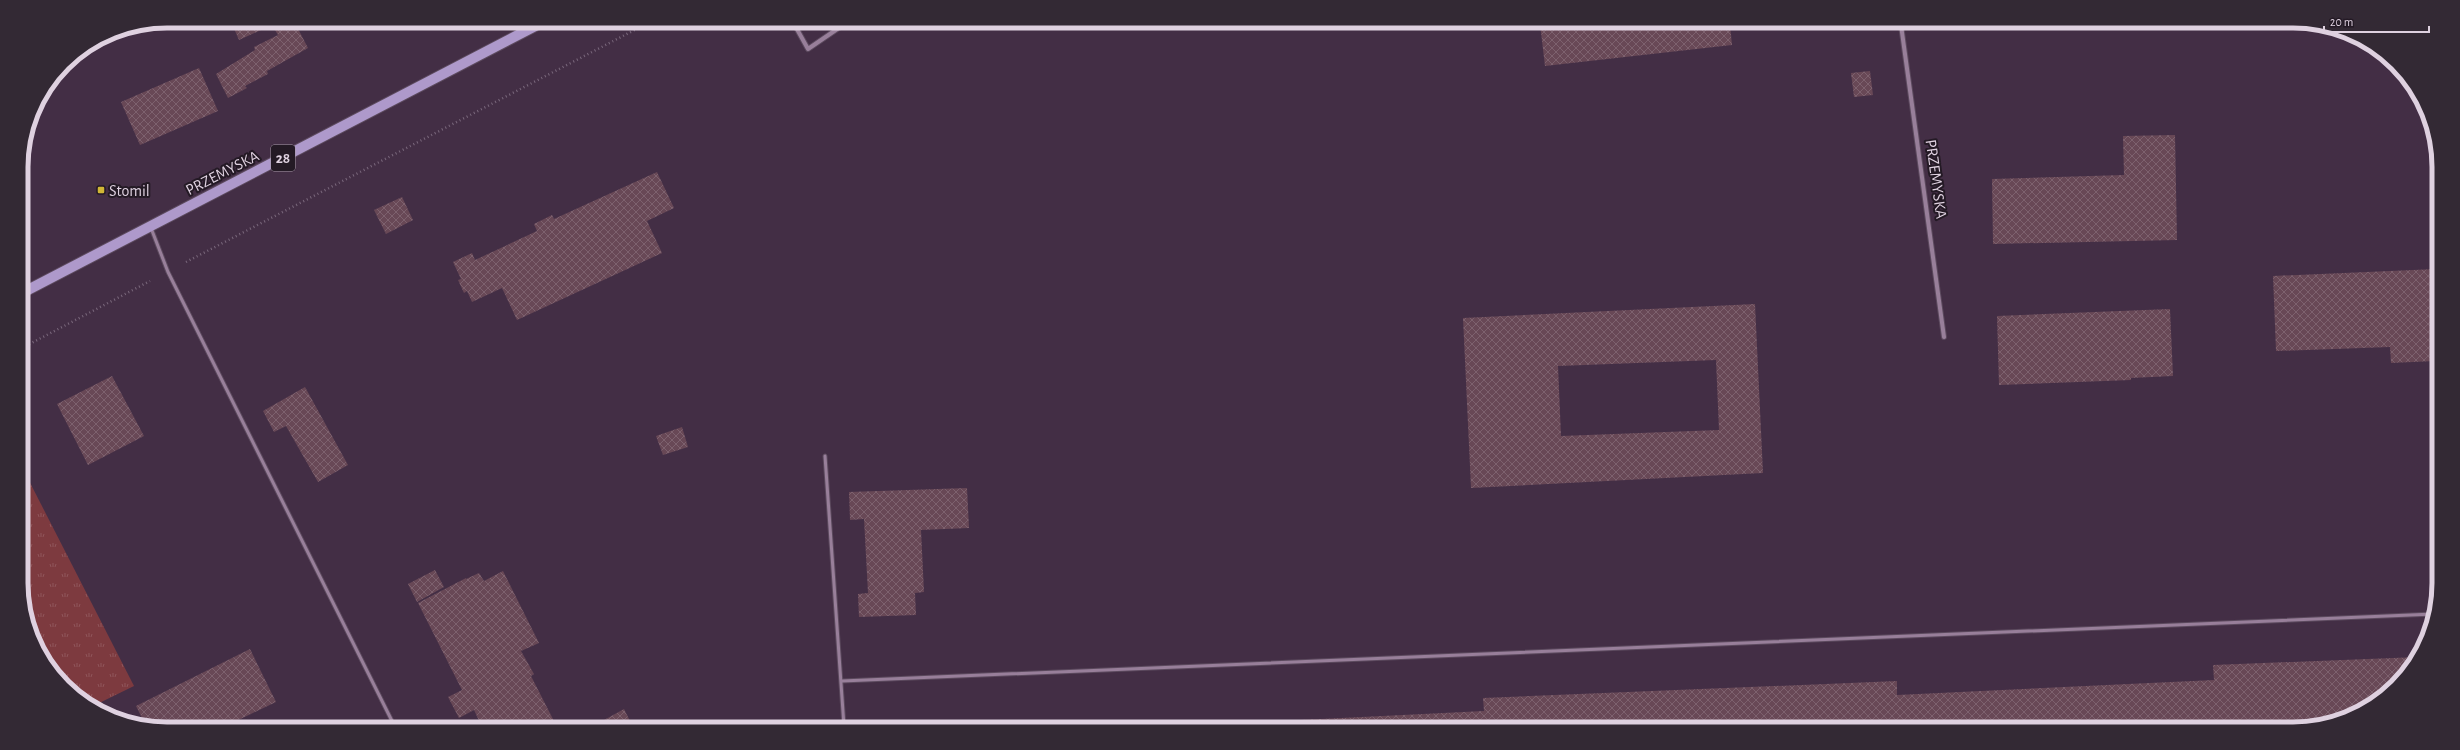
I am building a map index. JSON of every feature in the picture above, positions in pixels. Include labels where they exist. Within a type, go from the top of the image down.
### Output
[{"type":"main road","name":"PRZEMYSKA","points":[[28,290],[531,28]]},
{"type":"street","points":[[796,28],[808,49],[838,28]]},
{"type":"street","name":"PRZEMYSKA","points":[[1901,28],[1944,337]]},
{"type":"lane","points":[[150,226],[168,272],[393,722]]},
{"type":"lane","points":[[825,456],[844,722]]},
{"type":"lane","points":[[842,681],[2428,614]]},
{"type":"path","points":[[28,345],[638,28]]},
{"type":"green space","points":[[28,479],[134,686],[98,704],[82,693],[69,681],[51,660],[42,645],[35,628],[28,592]]},
{"type":"building","points":[[234,28],[265,28],[239,40]]},
{"type":"building","points":[[274,28],[298,28],[308,48],[267,71],[268,74],[245,86],[247,88],[228,98],[216,74],[255,50],[254,47],[278,35]]},
{"type":"building","points":[[1540,28],[1730,28],[1732,45],[1545,66]]},
{"type":"building","points":[[199,68],[218,111],[140,145],[121,102]]},
{"type":"building","points":[[1870,71],[1873,95],[1854,97],[1851,73]]},
{"type":"building","points":[[2175,135],[2177,240],[1993,244],[1992,179],[2124,175],[2123,136]]},
{"type":"building","points":[[657,172],[674,208],[647,221],[662,253],[517,320],[502,288],[472,302],[467,291],[464,293],[458,280],[461,279],[453,262],[472,253],[475,260],[537,231],[534,224],[552,215],[554,219]]},
{"type":"building","points":[[402,197],[413,220],[386,234],[374,210]]},
{"type":"building","points":[[2432,269],[2432,361],[2391,363],[2390,347],[2276,351],[2273,276]]},
{"type":"building","points":[[1755,304],[1763,473],[1471,488],[1463,318]],"holes":[[[1716,360],[1719,430],[1561,436],[1558,366]]]},
{"type":"building","points":[[2170,309],[2173,376],[2131,378],[2131,380],[1999,385],[1997,316]]},
{"type":"building","points":[[112,376],[144,436],[88,465],[57,404]]},
{"type":"building","points":[[305,387],[348,465],[318,482],[286,426],[274,432],[263,411]]},
{"type":"building","points":[[682,427],[688,447],[663,455],[656,436]]},
{"type":"building","points":[[967,488],[969,528],[921,530],[924,592],[915,593],[916,615],[859,617],[858,594],[868,593],[864,519],[850,520],[849,492]]},
{"type":"building","points":[[435,570],[444,587],[417,602],[408,584]]},
{"type":"building","points":[[503,571],[539,643],[521,651],[534,674],[531,676],[554,722],[480,722],[474,710],[459,718],[448,697],[462,690],[418,603],[466,578],[479,573],[484,581]]},
{"type":"building","points":[[250,649],[276,702],[234,722],[149,721],[143,720],[136,706]]},
{"type":"building","points":[[2411,657],[2398,675],[2385,688],[2370,699],[2338,715],[2302,722],[1257,722],[1484,711],[1483,698],[1897,681],[1897,695],[2214,680],[2213,665]]},
{"type":"building","points":[[624,709],[630,722],[600,722]]},
{"type":"place","name":"Stomil","points":[[101,190]]}]
